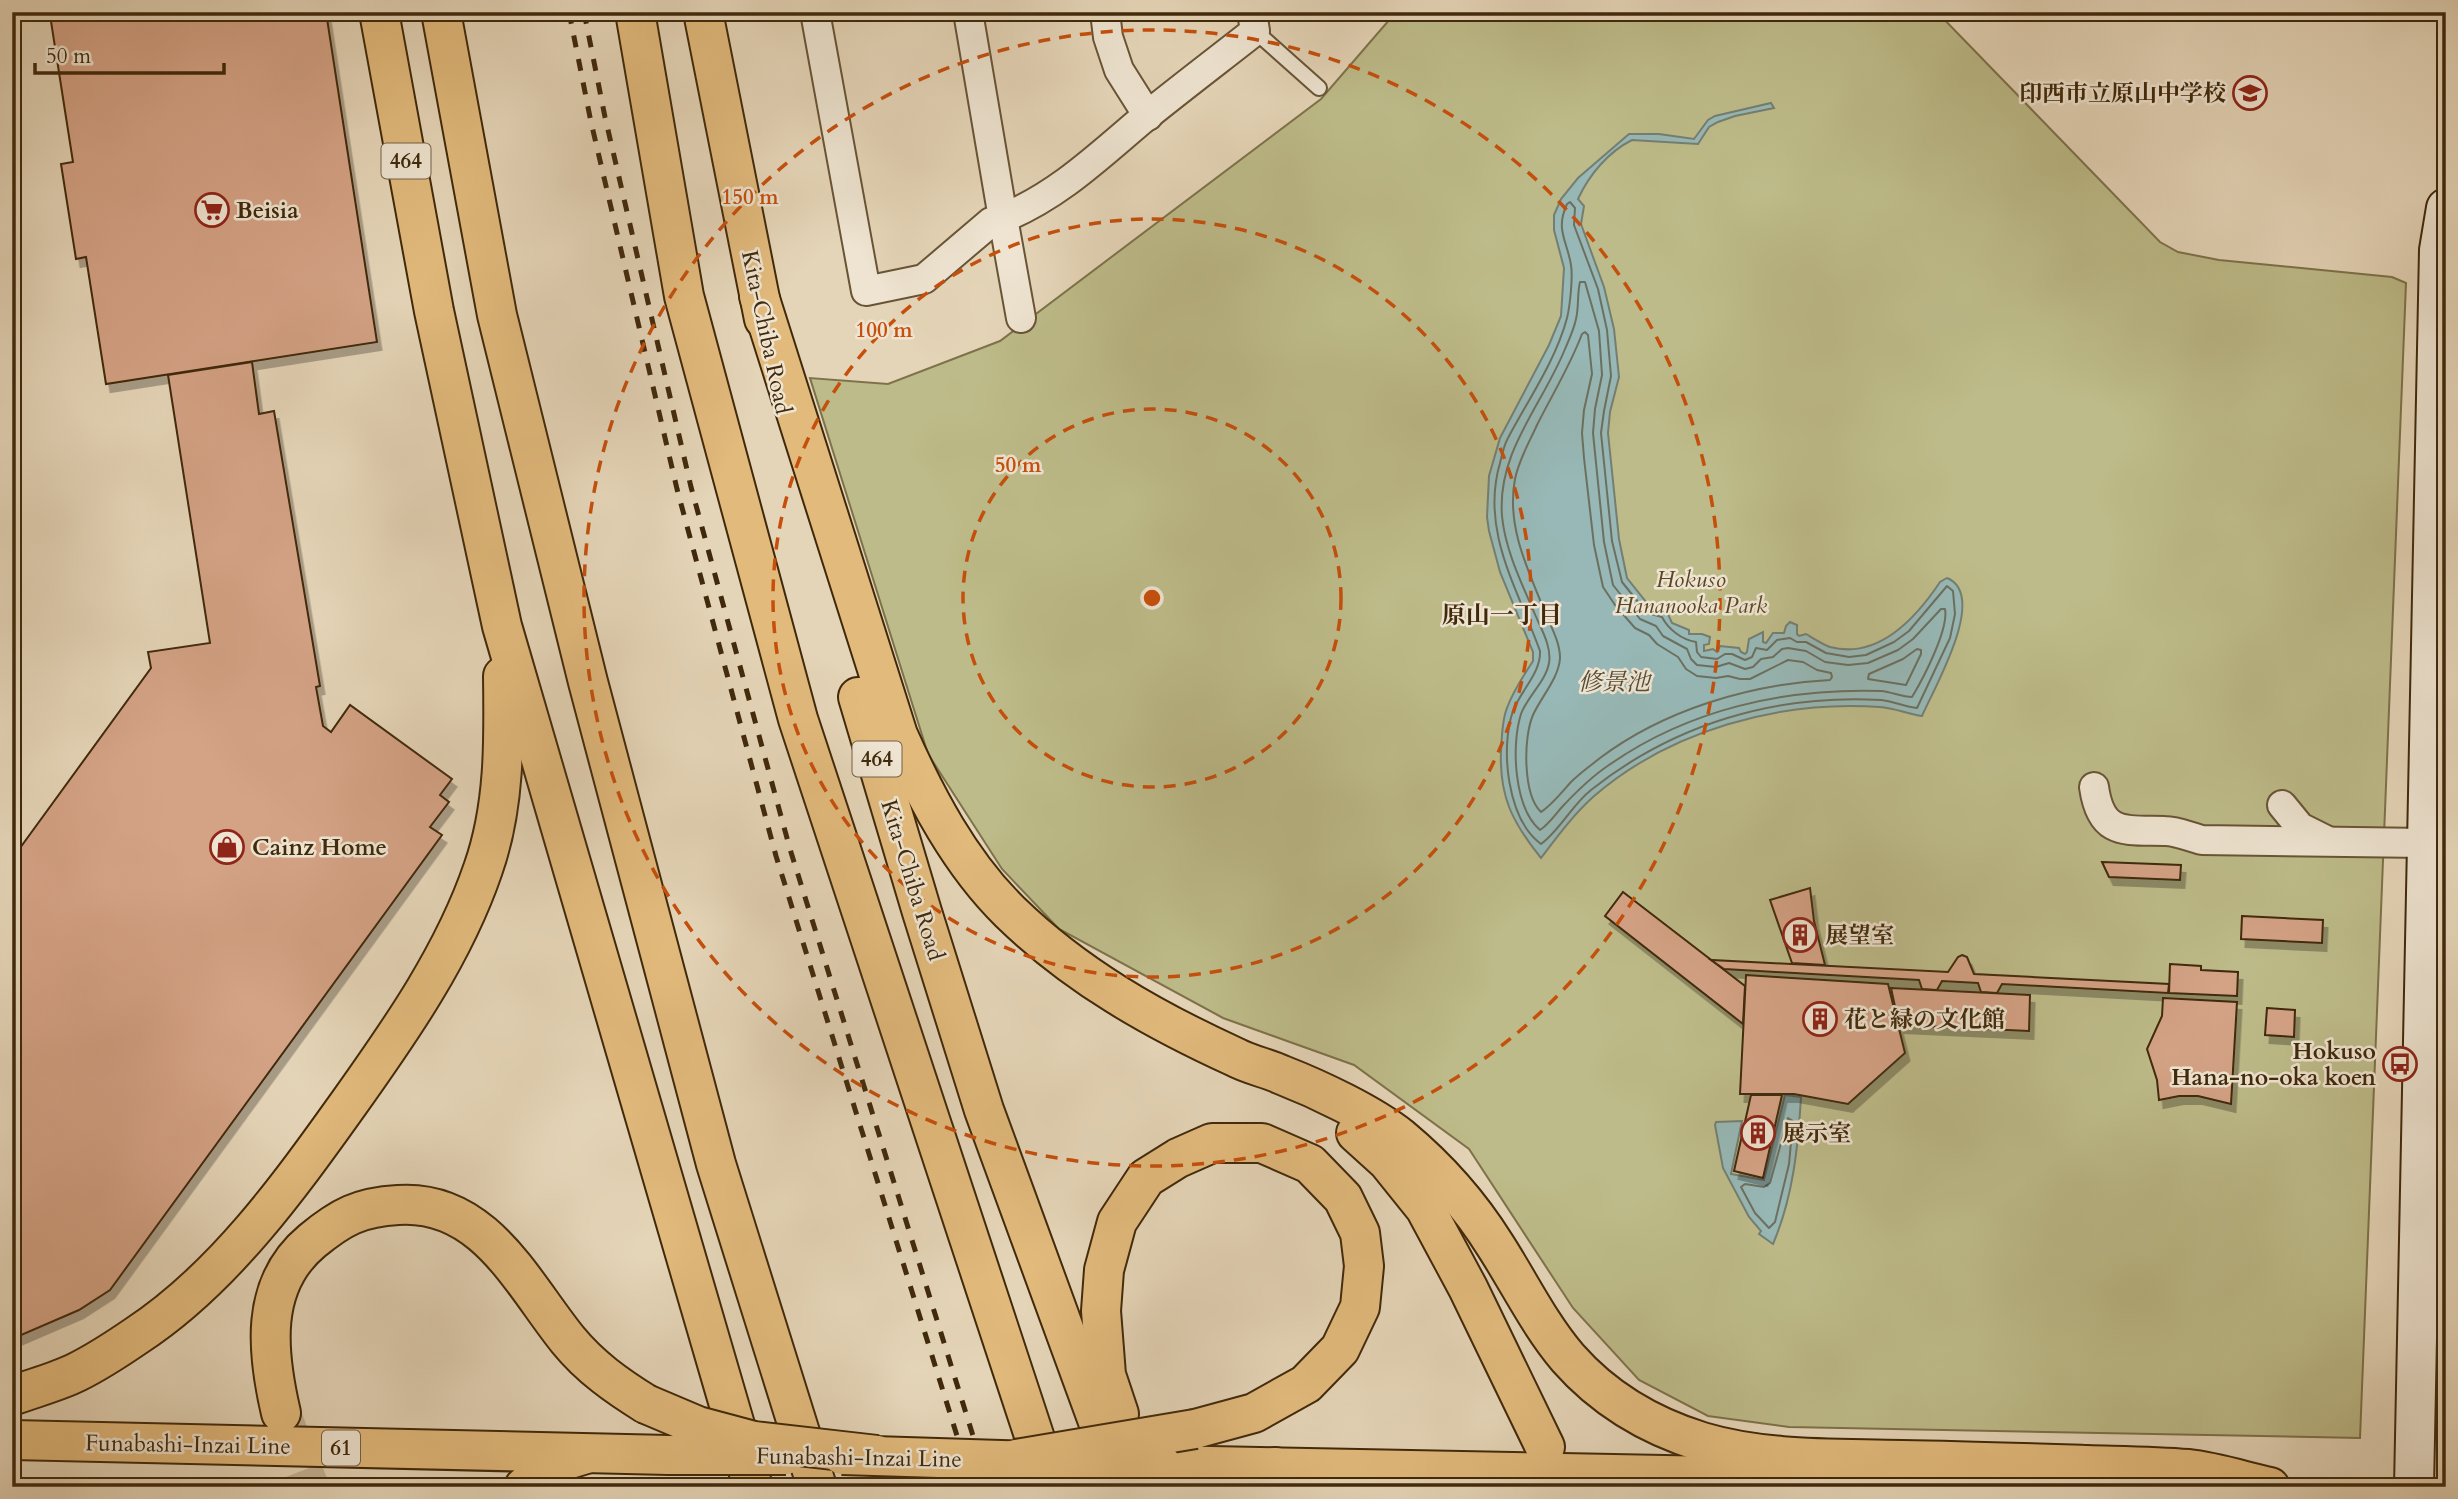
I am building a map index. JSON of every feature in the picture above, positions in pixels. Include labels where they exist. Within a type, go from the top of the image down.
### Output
[{"type":"main road","name":"464","points":[[379,12],[434,311],[502,626],[753,1487]]},
{"type":"main road","name":"464","points":[[441,12],[497,315],[588,682],[716,1164],[817,1487]]},
{"type":"main road","name":"464","points":[[635,12],[684,296],[798,719],[1051,1487]]},
{"type":"main road","name":"Kita-Chiba Road","points":[[703,12],[784,413],[852,673],[984,1110],[1122,1487]]},
{"type":"main road","points":[[759,296],[898,736],[917,778],[942,822],[975,871],[1009,911],[1116,997],[1303,1095],[1350,1128],[1388,1162],[1425,1208],[1468,1288],[1545,1447]]},
{"type":"main road","points":[[12,1395],[76,1372],[138,1335],[192,1292],[256,1227],[309,1159],[394,1040],[450,947],[484,869],[501,801],[504,725],[502,626]]},
{"type":"main road","points":[[1242,1061],[1283,1075],[1341,1102],[1399,1137],[1445,1180],[1471,1209],[1535,1312],[1567,1357],[1599,1388],[1660,1428],[1737,1451],[1812,1458],[2190,1469],[2270,1487]]},
{"type":"main road","points":[[1016,1459],[1195,1429],[1254,1413],[1306,1384],[1340,1349],[1360,1307],[1364,1266],[1360,1233],[1343,1198],[1310,1164],[1262,1143],[1212,1143],[1178,1158],[1146,1178],[1117,1222],[1104,1270],[1101,1311],[1106,1375],[1153,1476]]},
{"type":"main road","points":[[661,1175],[678,1272],[739,1487]]},
{"type":"main road","points":[[281,1413],[272,1372],[269,1338],[276,1294],[297,1253],[336,1221],[376,1206],[417,1203],[449,1211],[497,1247],[529,1285],[569,1341],[606,1379],[646,1404],[698,1426],[754,1441],[877,1455]]},
{"type":"main road","name":"Funabashi-Inzai Line","points":[[12,1440],[586,1454],[877,1455],[1016,1459],[1153,1476],[2252,1487]]},
{"type":"main road","points":[[524,1487],[550,1465],[586,1454]]},
{"type":"street","points":[[815,12],[866,291],[924,279],[991,222],[1021,211],[1065,184],[1148,116],[1254,22]]},
{"type":"street","points":[[968,12],[1021,318]]},
{"type":"street","points":[[1105,12],[1108,37],[1119,70],[1148,116]]},
{"type":"street","points":[[2414,1487],[2436,843],[2439,250],[2446,208]]},
{"type":"street","points":[[2094,786],[2096,805],[2102,814],[2113,827],[2127,831],[2168,831],[2202,840],[2436,843]]},
{"type":"street","points":[[2282,805],[2300,827],[2332,842]]},
{"type":"lane","points":[[1254,22],[1319,88]]},
{"type":"green space","name":"Hokuso Hananooka Park","points":[[1396,12],[1937,12],[2160,242],[2178,252],[2219,260],[2392,277],[2406,283],[2360,1438],[1789,1427],[1708,1416],[1639,1380],[1573,1308],[1469,1149],[1354,1065],[1223,1018],[1059,929],[1002,869],[928,754],[810,378],[888,384],[1000,341],[1321,99]]},
{"type":"water","name":"修景池","points":[[1771,103],[1774,108],[1735,116],[1709,127],[1698,144],[1632,140],[1600,165],[1578,199],[1584,206],[1581,224],[1604,287],[1614,329],[1619,377],[1608,433],[1619,539],[1627,578],[1651,608],[1666,610],[1672,623],[1689,630],[1689,634],[1710,637],[1709,644],[1704,645],[1704,651],[1713,649],[1717,652],[1720,646],[1739,648],[1745,654],[1749,639],[1763,632],[1763,642],[1766,643],[1773,633],[1784,633],[1790,622],[1797,625],[1799,636],[1806,634],[1830,647],[1848,649],[1880,642],[1908,622],[1940,582],[1947,578],[1958,588],[1962,603],[1954,644],[1922,716],[1880,707],[1804,709],[1728,724],[1691,737],[1623,774],[1593,797],[1541,858],[1515,820],[1502,781],[1504,718],[1512,695],[1533,661],[1533,652],[1500,572],[1487,517],[1489,476],[1500,438],[1549,345],[1561,316],[1564,268],[1554,230],[1554,215],[1561,199],[1578,178],[1629,134],[1659,134],[1694,139],[1708,120],[1715,116]]},
{"type":"water","points":[[1785,1095],[1801,1097],[1800,1116],[1790,1190],[1773,1244],[1759,1234],[1761,1231],[1749,1217],[1723,1168],[1715,1125],[1716,1122],[1742,1121],[1731,1174],[1764,1180]]},
{"type":"building","name":"Beisia","points":[[67,12],[326,12],[377,342],[106,384],[86,257],[76,259],[61,164],[73,162],[50,15]]},
{"type":"building","name":"Cainz Home","points":[[252,362],[259,414],[274,411],[320,686],[316,687],[323,726],[331,732],[350,705],[452,779],[440,795],[449,802],[430,827],[442,835],[110,1290],[79,1310],[12,1339],[12,859],[151,668],[148,652],[210,643],[168,375]]},
{"type":"building","points":[[2102,862],[2181,865],[2180,880],[2109,877]]},
{"type":"building","name":"展望室","points":[[1810,888],[1814,921],[1825,965],[1792,963],[1770,900]]},
{"type":"building","points":[[1623,892],[1745,986],[1743,1024],[1605,916]]},
{"type":"building","points":[[2242,916],[2323,920],[2322,943],[2241,939]]},
{"type":"building","points":[[1962,955],[1967,957],[1974,974],[2169,984],[2168,993],[2002,984],[1997,993],[1981,992],[1978,983],[1942,981],[1937,990],[1922,989],[1919,980],[1724,969],[1711,960],[1948,972]]},
{"type":"building","points":[[2170,964],[2201,966],[2201,970],[2238,972],[2237,996],[2169,993]]},
{"type":"building","name":"花と緑の文化館","points":[[1746,975],[1888,984],[1905,1053],[1848,1104],[1794,1094],[1740,1094]]},
{"type":"building","points":[[1891,988],[2030,995],[2029,1031],[1899,1025]]},
{"type":"building","points":[[2163,998],[2237,1002],[2231,1104],[2198,1096],[2159,1100],[2157,1080],[2147,1049],[2162,1016]]},
{"type":"building","points":[[2267,1008],[2295,1010],[2294,1037],[2265,1035]]},
{"type":"building","name":"展示室","points":[[1751,1095],[1782,1095],[1763,1178],[1734,1171]]},
{"type":"tunnel","points":[[283,1417],[310,1487]]},
{"type":"railway","points":[[569,12],[591,122],[677,489],[776,856],[973,1487]]},
{"type":"railway","points":[[584,12],[605,117],[691,487],[790,849],[989,1487]]},
{"type":"place","name":"印西市立原山中学校","points":[[2250,93]]},
{"type":"place","name":"Beisia","points":[[212,210]]},
{"type":"place","name":"Cainz Home","points":[[227,847]]},
{"type":"place","name":"展望室","points":[[1800,935]]},
{"type":"place","name":"花と緑の文化館","points":[[1820,1019]]},
{"type":"place","name":"Hokuso Hana-no-oka koen","points":[[2400,1064]]},
{"type":"place","name":"展示室","points":[[1758,1133]]},
{"type":"district","name":"原山一丁目","points":[[1502,615]]}]
